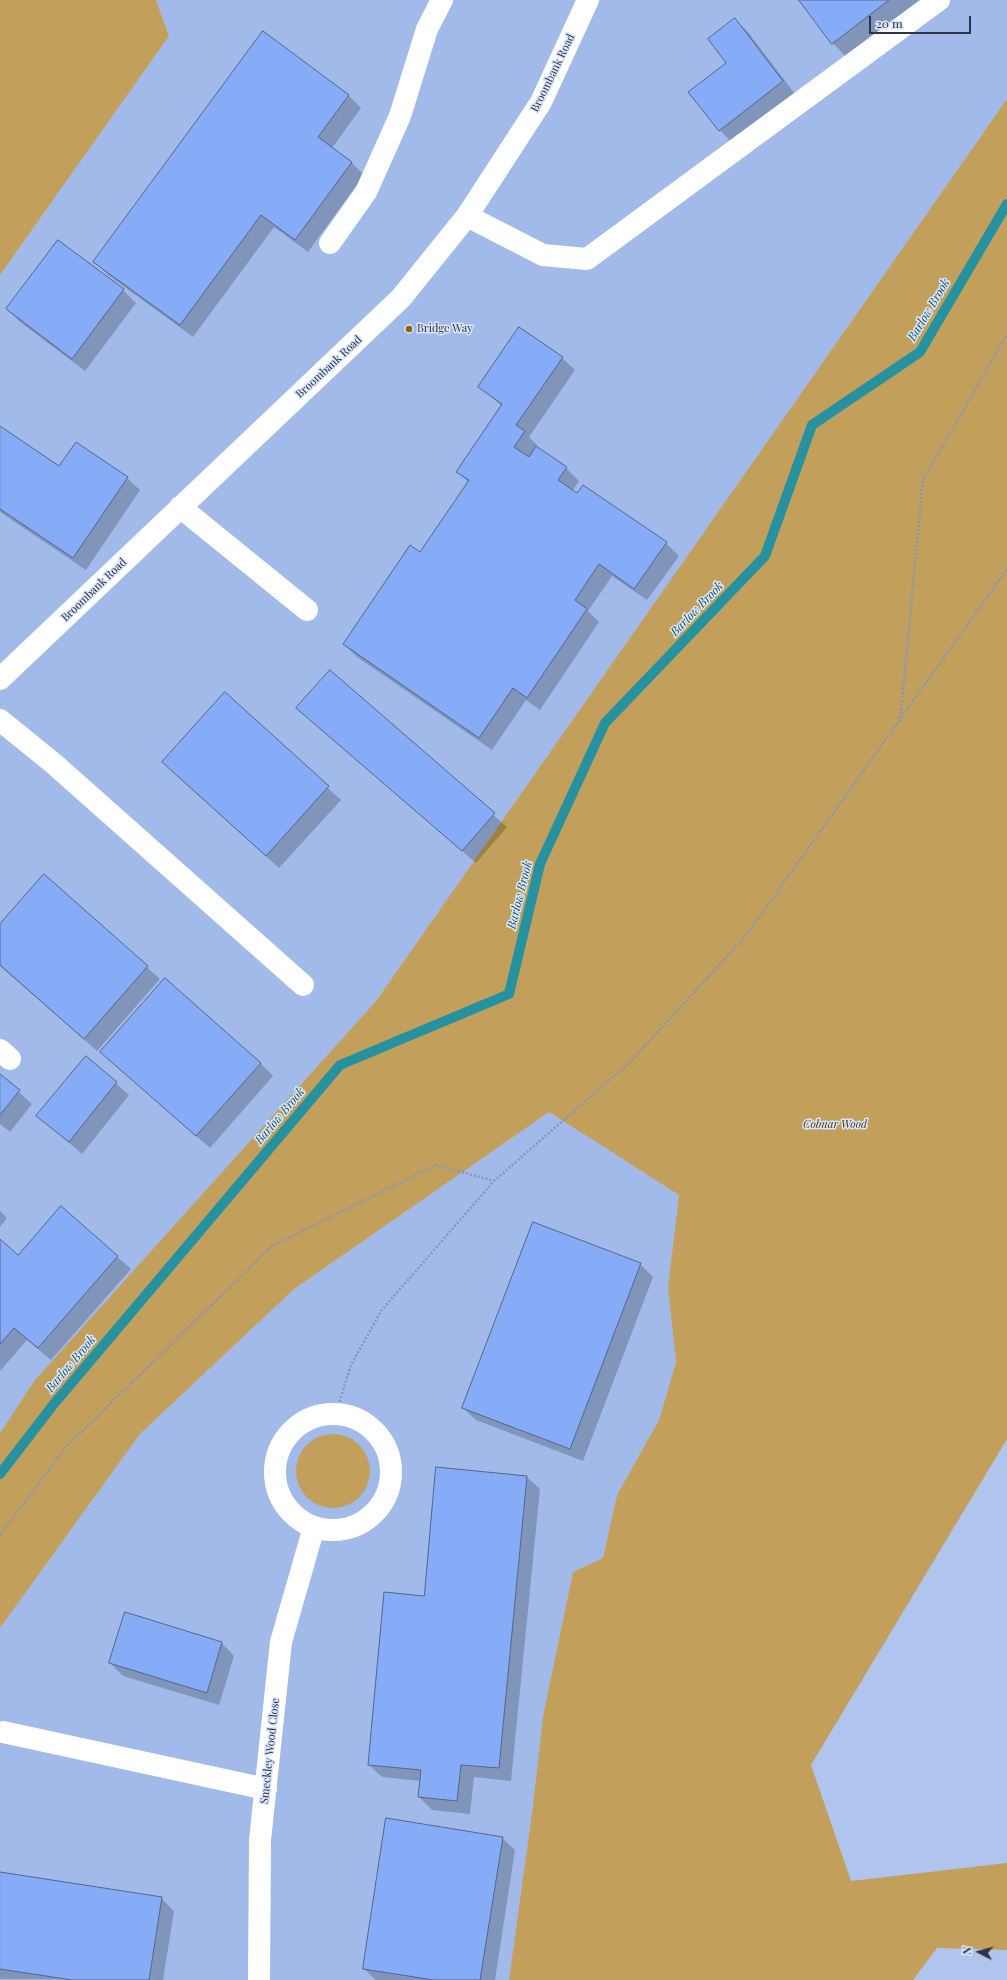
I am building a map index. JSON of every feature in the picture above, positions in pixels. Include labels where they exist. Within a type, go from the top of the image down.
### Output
[{"type":"street","points":[[330,243],[366,192],[400,116],[427,29],[442,0]]},
{"type":"street","name":"Broombank Road","points":[[0,679],[401,298],[467,216],[541,102],[588,0]]},
{"type":"street","points":[[467,216],[543,254],[587,259],[939,0]]},
{"type":"street","points":[[180,508],[307,610]]},
{"type":"street","points":[[0,720],[53,763],[303,985]]},
{"type":"street","points":[[336,1413],[356,1417],[372,1428],[385,1444],[391,1463],[391,1483],[384,1502],[370,1517],[353,1527],[334,1531],[314,1528],[298,1518],[285,1505],[277,1488],[275,1470],[278,1452],[287,1435],[301,1423],[318,1415],[336,1413]]},
{"type":"street","name":"Smeckley Wood Close","points":[[259,1980],[260,1840],[281,1642],[314,1528]]},
{"type":"street","points":[[3,1732],[266,1789]]},
{"type":"path","points":[[900,722],[923,480],[1007,334]]},
{"type":"path","points":[[336,1413],[351,1365],[381,1311],[494,1181],[629,1063],[745,937],[900,722],[1007,569]]},
{"type":"path","points":[[0,1535],[68,1445],[272,1246],[436,1165],[494,1181]]},
{"type":"shaded area","points":[[156,0],[1007,0],[1007,99],[376,1001],[35,1380],[0,1433],[0,275],[169,36]]},
{"type":"shaded area","points":[[549,1112],[679,1195],[668,1287],[676,1362],[659,1420],[617,1495],[603,1558],[573,1572],[543,1716],[533,1805],[509,1980],[0,1980],[0,1628],[140,1434],[294,1289]]},
{"type":"green space","points":[[0,0],[156,0],[169,36],[0,275]]},
{"type":"green space","name":"Cobnar Wood","points":[[1007,99],[1007,1439],[811,1765],[851,1881],[1007,1863],[1007,1950],[937,1948],[913,1980],[509,1980],[533,1805],[543,1716],[573,1572],[603,1558],[617,1495],[659,1420],[676,1362],[668,1287],[679,1195],[549,1112],[294,1289],[140,1434],[0,1628],[0,1433],[35,1380],[376,1001]]},
{"type":"green space","points":[[333,1434],[354,1440],[364,1450],[370,1471],[364,1492],[354,1502],[333,1508],[312,1502],[302,1492],[296,1471],[302,1450],[312,1440]]},
{"type":"building","points":[[799,0],[889,0],[832,44]]},
{"type":"building","points":[[735,18],[783,81],[719,131],[688,92],[726,63],[708,39]]},
{"type":"building","points":[[263,31],[349,95],[318,137],[352,162],[295,240],[261,215],[180,325],[93,262]]},
{"type":"building","points":[[58,240],[124,289],[72,359],[6,309]]},
{"type":"building","points":[[519,327],[563,357],[516,425],[525,431],[514,447],[529,457],[536,446],[567,467],[558,480],[577,493],[583,485],[667,542],[634,589],[599,564],[575,600],[587,609],[527,698],[513,688],[479,738],[343,644],[410,545],[420,552],[469,480],[456,472],[502,404],[478,387]]},
{"type":"building","points":[[0,426],[59,466],[76,442],[128,477],[73,558],[0,509]]},
{"type":"building","points":[[330,670],[495,813],[462,851],[296,708]]},
{"type":"building","points":[[225,692],[329,786],[266,856],[162,762]]},
{"type":"building","points":[[44,874],[148,966],[84,1039],[0,965],[0,924]]},
{"type":"building","points":[[165,978],[261,1063],[196,1136],[100,1052]]},
{"type":"building","points":[[86,1056],[117,1082],[69,1142],[36,1116]]},
{"type":"building","points":[[0,1074],[20,1090],[0,1115]]},
{"type":"building","points":[[61,1206],[118,1256],[38,1348],[14,1328],[0,1344],[0,1239],[18,1255]]},
{"type":"building","points":[[533,1222],[641,1263],[570,1449],[462,1408]]},
{"type":"building","points":[[436,1467],[527,1476],[499,1768],[461,1765],[457,1801],[418,1797],[421,1770],[368,1765],[384,1592],[424,1596]]},
{"type":"building","points":[[125,1612],[222,1642],[207,1693],[109,1663]]},
{"type":"building","points":[[386,1818],[503,1837],[480,1980],[434,1980],[363,1969]]},
{"type":"building","points":[[0,1872],[162,1897],[149,1980],[72,1980],[0,1969]]},
{"type":"waterway","name":"Barlow Brook","points":[[0,1474],[53,1405],[340,1065],[509,994],[540,864],[605,723],[765,556],[812,425],[920,352],[1007,204]]},
{"type":"place","name":"Bridge Way","points":[[409,329]]}]
